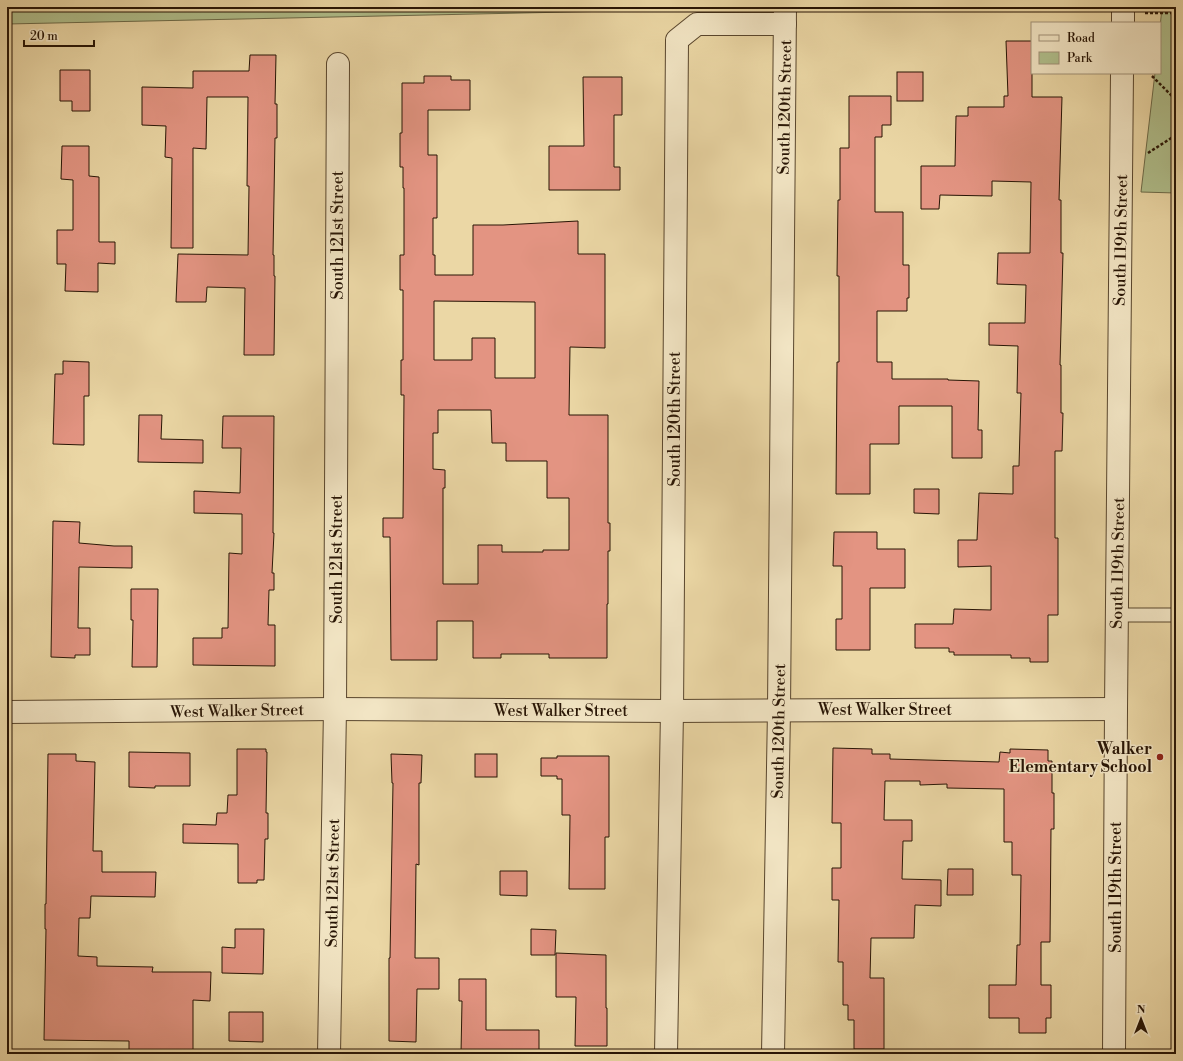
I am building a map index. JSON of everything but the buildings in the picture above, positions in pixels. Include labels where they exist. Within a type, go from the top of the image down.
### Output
[{"type":"street","name":"South 120th Street","points":[[666,1054],[672,711],[677,40],[697,24],[785,16],[779,710],[773,1054]]},
{"type":"street","name":"South 121st Street","points":[[329,1054],[335,709],[338,64]]},
{"type":"street","name":"South 119th Street","points":[[1114,1054],[1122,74]]},
{"type":"street","name":"West Walker Street","points":[[7,712],[335,709],[672,711],[1116,709]]},
{"type":"lane","points":[[1117,615],[1176,615]]},
{"type":"path","points":[[1123,14],[1176,13]]},
{"type":"path","points":[[1152,76],[1176,100]]},
{"type":"path","points":[[1148,153],[1176,134]]},
{"type":"green space","points":[[7,7],[803,7],[7,24]]},
{"type":"green space","points":[[1162,7],[1176,7],[1176,193],[1141,192],[1155,74],[1161,74],[1161,22]]},
{"type":"place","name":"Walker Elementary School","points":[[1160,757]]}]
